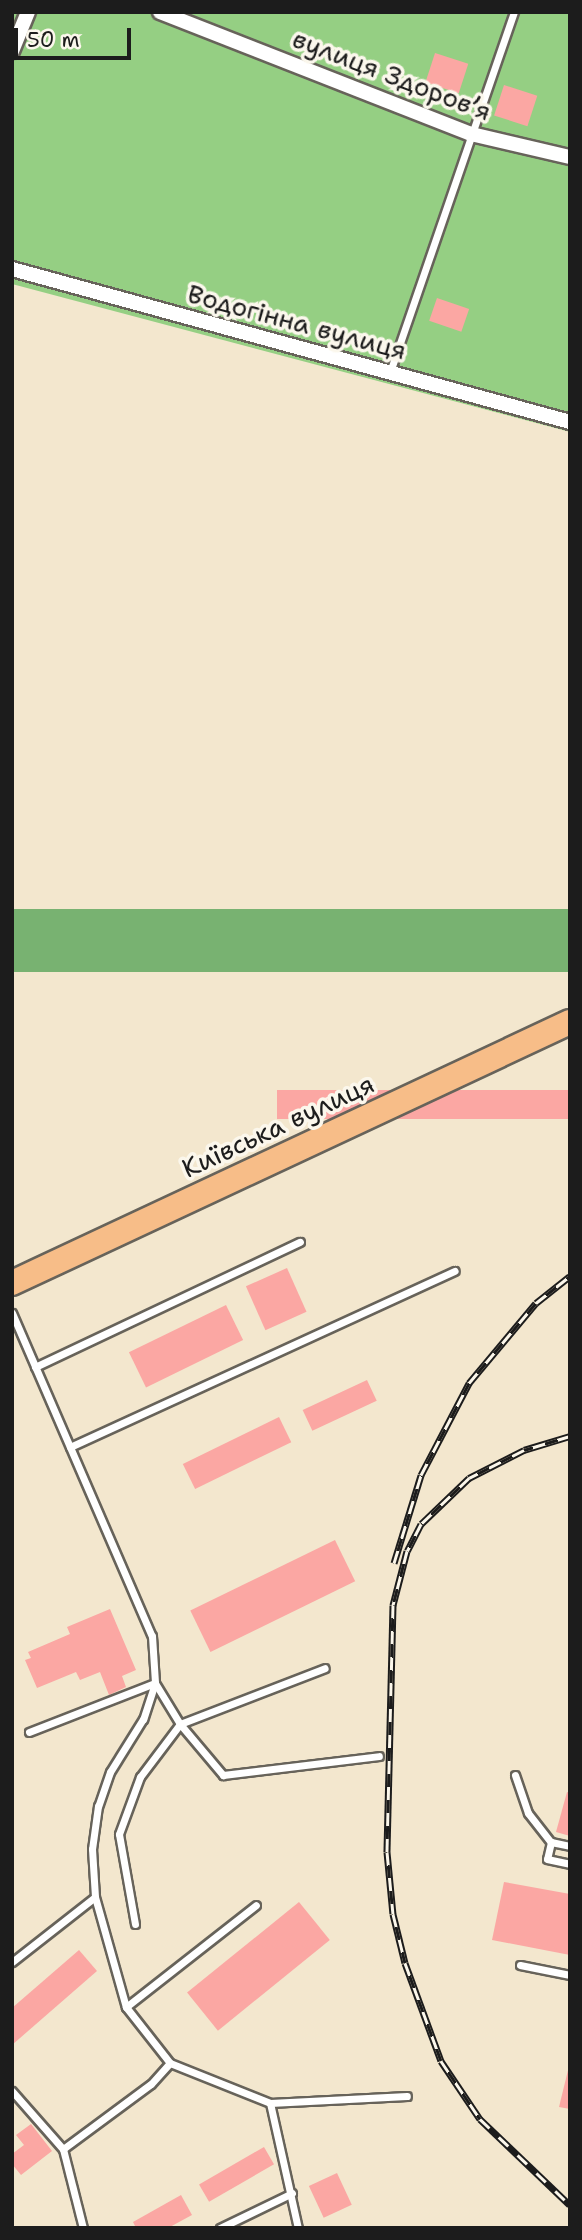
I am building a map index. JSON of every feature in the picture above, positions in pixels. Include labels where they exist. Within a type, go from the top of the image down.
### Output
[{"type":"highway","name":"Київська вулиця","points":[[12,1283],[570,1022]]},
{"type":"street","points":[[12,51],[28,12]]},
{"type":"street","name":"вулиця Здоровʼя","points":[[160,12],[471,134],[570,158]]},
{"type":"street","name":"Водогінна вулиця","points":[[12,269],[570,422]]},
{"type":"lane","points":[[390,373],[514,12]]},
{"type":"lane","points":[[36,1367],[300,1242]]},
{"type":"lane","points":[[70,1447],[455,1271]]},
{"type":"lane","points":[[12,1313],[152,1636],[155,1684],[143,1719],[110,1772],[98,1806],[92,1849],[95,1897],[126,2007],[170,2063],[270,2103],[407,2096]]},
{"type":"lane","points":[[135,1924],[120,1834],[140,1777],[180,1724],[325,1668]]},
{"type":"lane","points":[[155,1684],[180,1724],[223,1775],[379,1756]]},
{"type":"lane","points":[[29,1732],[155,1684]]},
{"type":"lane","points":[[515,1775],[528,1813],[551,1842],[570,1846]]},
{"type":"lane","points":[[551,1842],[547,1859],[570,1864]]},
{"type":"lane","points":[[12,1962],[95,1897]]},
{"type":"lane","points":[[126,2007],[256,1905]]},
{"type":"lane","points":[[520,1965],[570,1975]]},
{"type":"lane","points":[[63,2150],[151,2084],[170,2063]]},
{"type":"lane","points":[[12,2091],[63,2150],[83,2228]]},
{"type":"lane","points":[[270,2103],[298,2228]]},
{"type":"lane","points":[[220,2228],[292,2193]]},
{"type":"green space","points":[[12,12],[570,12],[570,432],[12,284]]},
{"type":"green space","points":[[12,909],[570,909],[570,972],[12,972]]},
{"type":"building","points":[[435,53],[468,64],[459,93],[425,82]]},
{"type":"building","points":[[504,85],[537,96],[527,126],[494,115]]},
{"type":"building","points":[[437,298],[469,309],[461,332],[429,321]]},
{"type":"building","points":[[277,1090],[570,1090],[570,1119],[277,1119]]},
{"type":"building","points":[[287,1268],[307,1312],[265,1330],[246,1286]]},
{"type":"building","points":[[226,1305],[243,1340],[146,1387],[129,1352]]},
{"type":"building","points":[[367,1380],[377,1401],[312,1431],[303,1410]]},
{"type":"building","points":[[279,1417],[291,1442],[195,1489],[183,1464]]},
{"type":"building","points":[[335,1540],[355,1581],[210,1652],[190,1611]]},
{"type":"building","points":[[110,1609],[136,1670],[122,1676],[126,1687],[109,1695],[100,1672],[80,1680],[76,1672],[37,1688],[25,1660],[31,1658],[28,1652],[70,1634],[67,1627]]},
{"type":"building","points":[[567,1792],[570,1793],[570,1836],[556,1832]]},
{"type":"building","points":[[504,1882],[570,1894],[570,1955],[492,1940]]},
{"type":"building","points":[[299,1902],[330,1940],[218,2031],[187,1993]]},
{"type":"building","points":[[79,1950],[97,1971],[12,2045],[12,2008]]},
{"type":"building","points":[[570,2062],[570,2109],[559,2107]]},
{"type":"building","points":[[31,2124],[52,2151],[21,2175],[12,2164],[12,2154],[24,2145],[16,2135]]},
{"type":"building","points":[[264,2147],[274,2164],[209,2202],[199,2184]]},
{"type":"building","points":[[337,2173],[352,2205],[324,2218],[309,2186]]},
{"type":"building","points":[[181,2195],[192,2215],[168,2228],[136,2228],[133,2222]]},
{"type":"railway","points":[[394,1563],[421,1475],[469,1383],[536,1303],[570,1276]]},
{"type":"railway","points":[[570,1436],[524,1450],[469,1478],[421,1524],[407,1551],[393,1605],[387,1852],[393,1914],[405,1963],[441,2061],[480,2119],[570,2205]]}]
